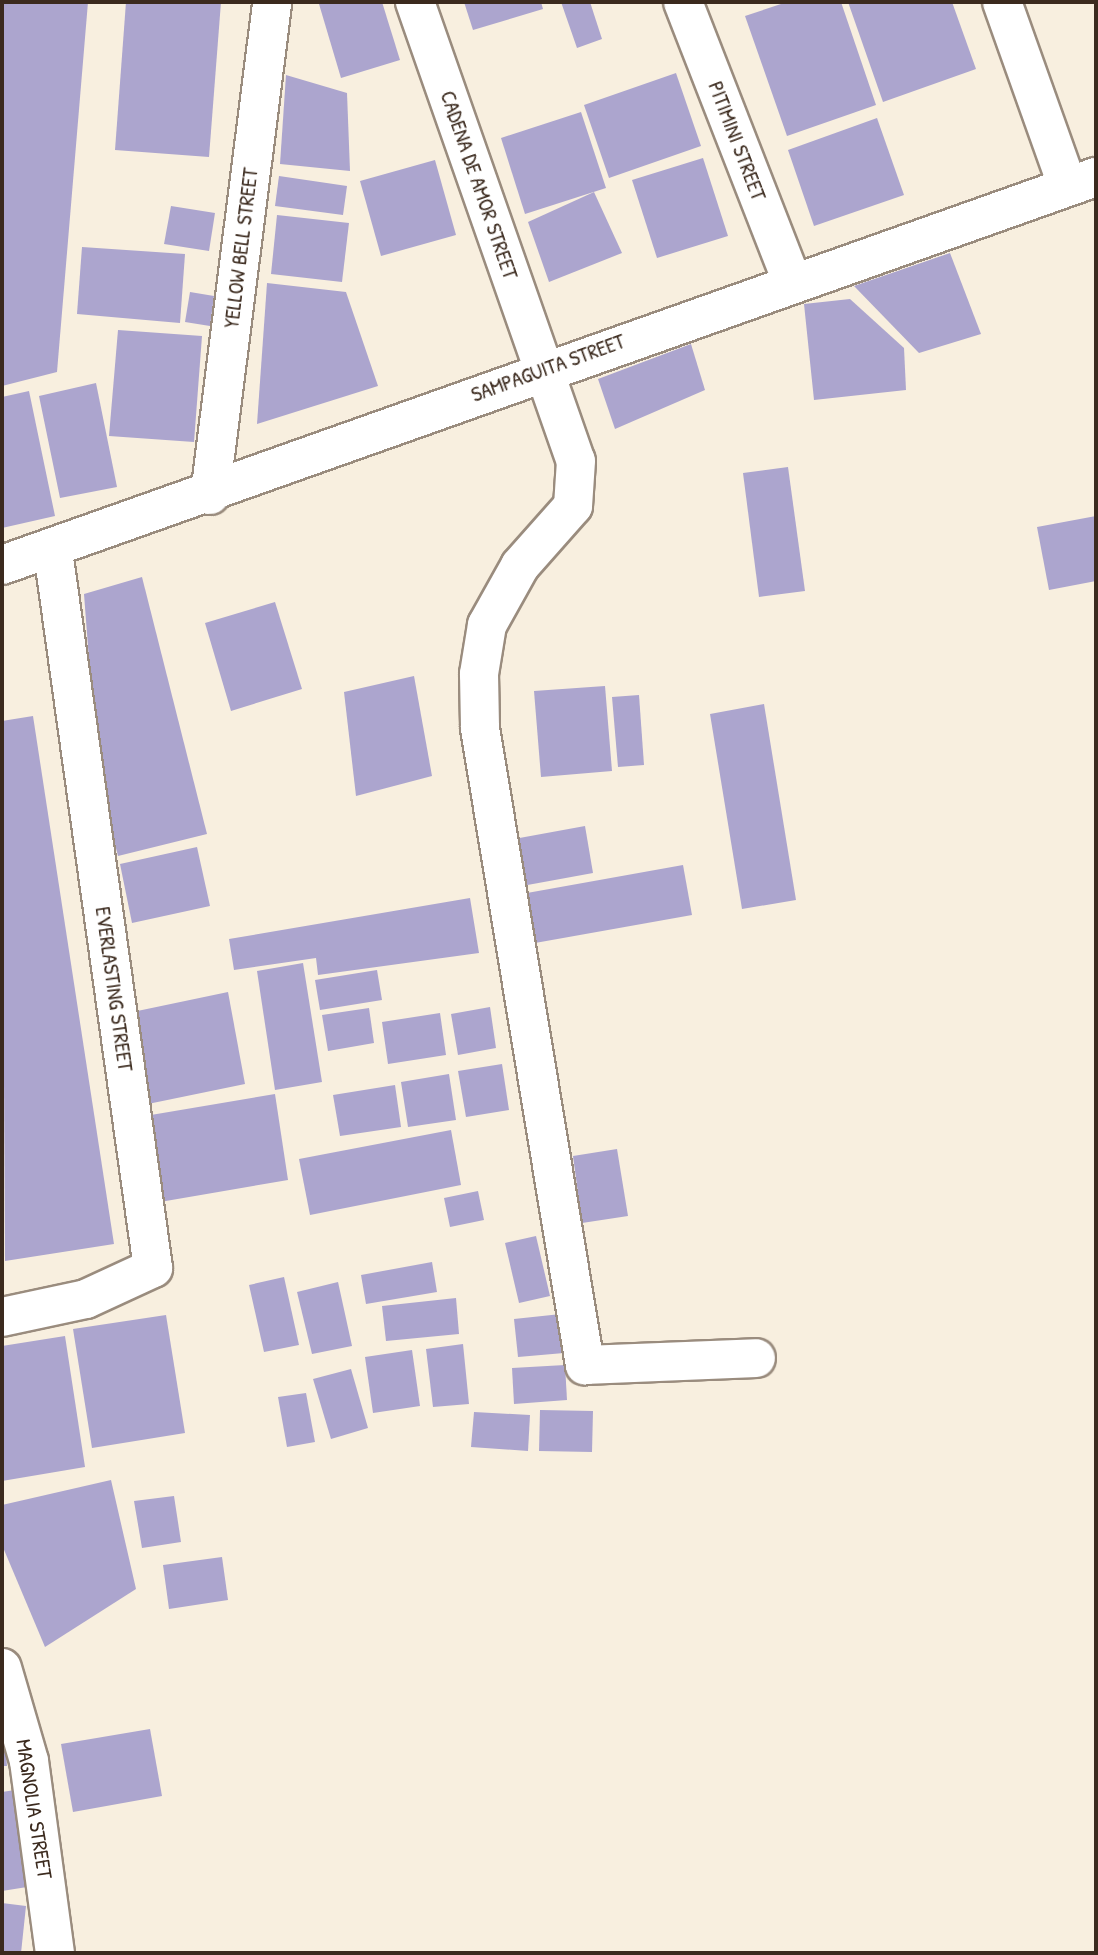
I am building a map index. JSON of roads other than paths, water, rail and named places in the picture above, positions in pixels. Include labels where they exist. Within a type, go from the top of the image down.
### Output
[{"type":"street","name":"YELLOW BELL STREET","points":[[209,495],[272,2]]},
{"type":"street","name":"CADENA DE AMOR STREET","points":[[415,2],[576,461],[573,506],[520,566],[487,625],[480,728],[585,1365],[756,1358]]},
{"type":"street","name":"PITIMINI STREET","points":[[683,2],[792,281]]},
{"type":"street","points":[[1002,2],[1082,181]]},
{"type":"street","name":"SAMPAGUITA STREET","points":[[2,565],[53,551],[544,369],[1082,181]]},
{"type":"street","name":"EVERLASTING STREET","points":[[2,1317],[86,1299],[153,1268],[53,551]]},
{"type":"street","name":"MAGNOLIA STREET","points":[[2,1668],[29,1761],[55,1953]]}]
